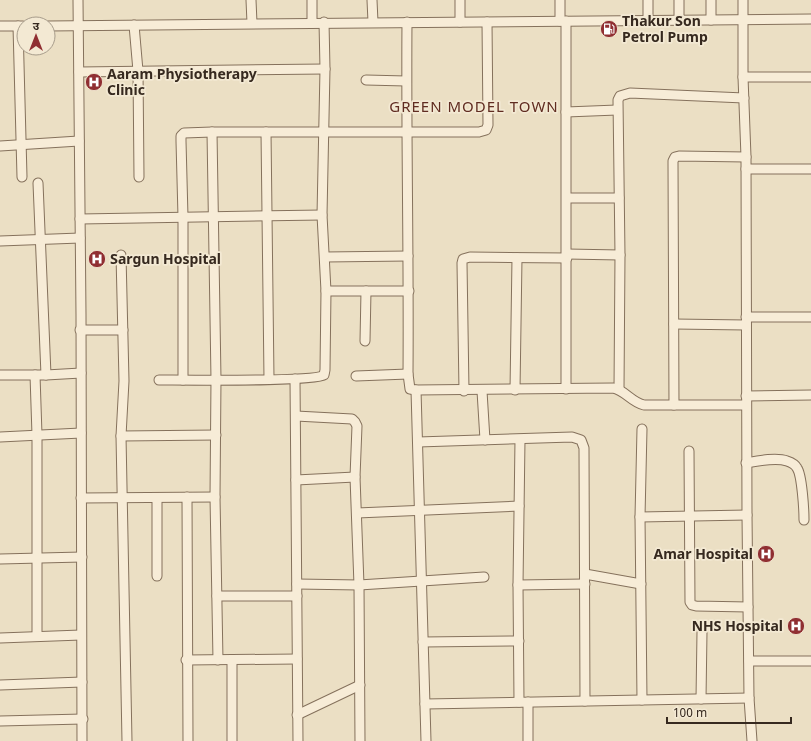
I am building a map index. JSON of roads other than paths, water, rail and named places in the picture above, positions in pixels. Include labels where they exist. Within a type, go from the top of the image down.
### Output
[{"type":"street","points":[[78,0],[82,741]]},
{"type":"street","points":[[251,0],[252,24]]},
{"type":"street","points":[[312,0],[312,23]]},
{"type":"street","points":[[372,0],[373,22]]},
{"type":"street","points":[[460,0],[460,22]]},
{"type":"street","points":[[560,0],[563,21],[566,112],[566,389]]},
{"type":"street","points":[[648,0],[648,20]]},
{"type":"street","points":[[679,0],[679,20]]},
{"type":"street","points":[[711,0],[711,20]]},
{"type":"street","points":[[743,0],[743,77],[746,157],[746,463],[749,698],[752,741]]},
{"type":"street","points":[[56,26],[324,22],[811,19]]},
{"type":"street","points":[[159,380],[295,379],[318,378],[322,377],[325,373],[326,291],[322,215],[325,69],[324,22]]},
{"type":"street","points":[[407,22],[406,131],[409,291],[408,374],[409,387],[412,390],[619,390],[638,404],[674,405],[746,401],[811,395]]},
{"type":"street","points":[[183,380],[182,136],[184,133],[324,133],[406,131],[479,132],[486,130],[488,128],[487,22]]},
{"type":"street","points":[[134,25],[138,71],[139,177]]},
{"type":"street","points":[[0,26],[16,26]]},
{"type":"street","points":[[21,56],[20,144],[22,177]]},
{"type":"street","points":[[79,72],[325,69]]},
{"type":"street","points":[[743,77],[811,77]]},
{"type":"street","points":[[366,80],[406,81]]},
{"type":"street","points":[[619,390],[620,255],[618,100],[620,96],[630,94],[744,98]]},
{"type":"street","points":[[566,112],[617,110]]},
{"type":"street","points":[[212,132],[218,660]]},
{"type":"street","points":[[266,132],[269,379]]},
{"type":"street","points":[[0,146],[79,141]]},
{"type":"street","points":[[674,405],[673,161],[675,157],[679,156],[746,157]]},
{"type":"street","points":[[746,169],[811,169]]},
{"type":"street","points":[[38,183],[46,375]]},
{"type":"street","points":[[567,198],[619,198]]},
{"type":"street","points":[[80,219],[322,215]]},
{"type":"street","points":[[0,241],[80,238]]},
{"type":"street","points":[[464,391],[463,259],[466,257],[517,258],[620,255]]},
{"type":"street","points":[[122,256],[124,380],[122,436],[127,741]]},
{"type":"street","points":[[325,257],[408,256]]},
{"type":"street","points":[[515,390],[517,258]]},
{"type":"street","points":[[326,291],[409,291]]},
{"type":"street","points":[[365,341],[366,291]]},
{"type":"street","points":[[674,324],[811,318]]},
{"type":"street","points":[[80,330],[123,330]]},
{"type":"street","points":[[0,375],[81,373]]},
{"type":"street","points":[[356,376],[408,374]]},
{"type":"street","points":[[35,375],[38,558],[37,636]]},
{"type":"street","points":[[295,379],[298,741]]},
{"type":"street","points":[[416,390],[426,741]]},
{"type":"street","points":[[482,391],[485,440]]},
{"type":"street","points":[[296,416],[352,419],[357,426],[355,477],[359,585],[360,741]]},
{"type":"street","points":[[642,428],[640,517],[642,700]]},
{"type":"street","points":[[0,437],[81,433]]},
{"type":"street","points":[[122,436],[216,435]]},
{"type":"street","points":[[418,442],[572,438],[581,440],[584,444],[585,701]]},
{"type":"street","points":[[520,440],[518,585],[519,641],[528,741]]},
{"type":"street","points":[[689,451],[690,602],[692,605],[696,606],[748,607]]},
{"type":"street","points":[[746,463],[768,460],[786,460],[798,468],[804,520]]},
{"type":"street","points":[[296,480],[355,477]]},
{"type":"street","points":[[186,497],[186,660],[188,741]]},
{"type":"street","points":[[81,498],[215,497]]},
{"type":"street","points":[[157,498],[157,576]]},
{"type":"street","points":[[356,513],[520,506]]},
{"type":"street","points":[[640,517],[747,515]]},
{"type":"street","points":[[0,559],[82,557]]},
{"type":"street","points":[[585,574],[641,584]]},
{"type":"street","points":[[297,584],[359,585],[422,580],[484,578]]},
{"type":"street","points":[[518,585],[585,584]]},
{"type":"street","points":[[218,596],[297,596]]},
{"type":"street","points":[[701,699],[702,632]]},
{"type":"street","points":[[0,638],[81,635]]},
{"type":"street","points":[[423,642],[519,641]]},
{"type":"street","points":[[186,660],[297,659]]},
{"type":"street","points":[[232,660],[232,741]]},
{"type":"street","points":[[749,661],[811,661]]},
{"type":"street","points":[[0,685],[82,682]]},
{"type":"street","points":[[297,715],[360,685]]},
{"type":"street","points":[[425,704],[749,698]]},
{"type":"street","points":[[0,721],[83,719]]},
{"type":"place","name":"Thakur Son Petrol Pump","points":[[609,29]]},
{"type":"place","name":"Aaram Physiotherapy Clinic","points":[[94,82]]},
{"type":"place","name":"Sargun Hospital","points":[[97,259]]},
{"type":"place","name":"Amar Hospital","points":[[766,554]]},
{"type":"place","name":"NHS Hospital","points":[[796,626]]},
{"type":"district","name":"GREEN MODEL TOWN","points":[[474,107]]}]
